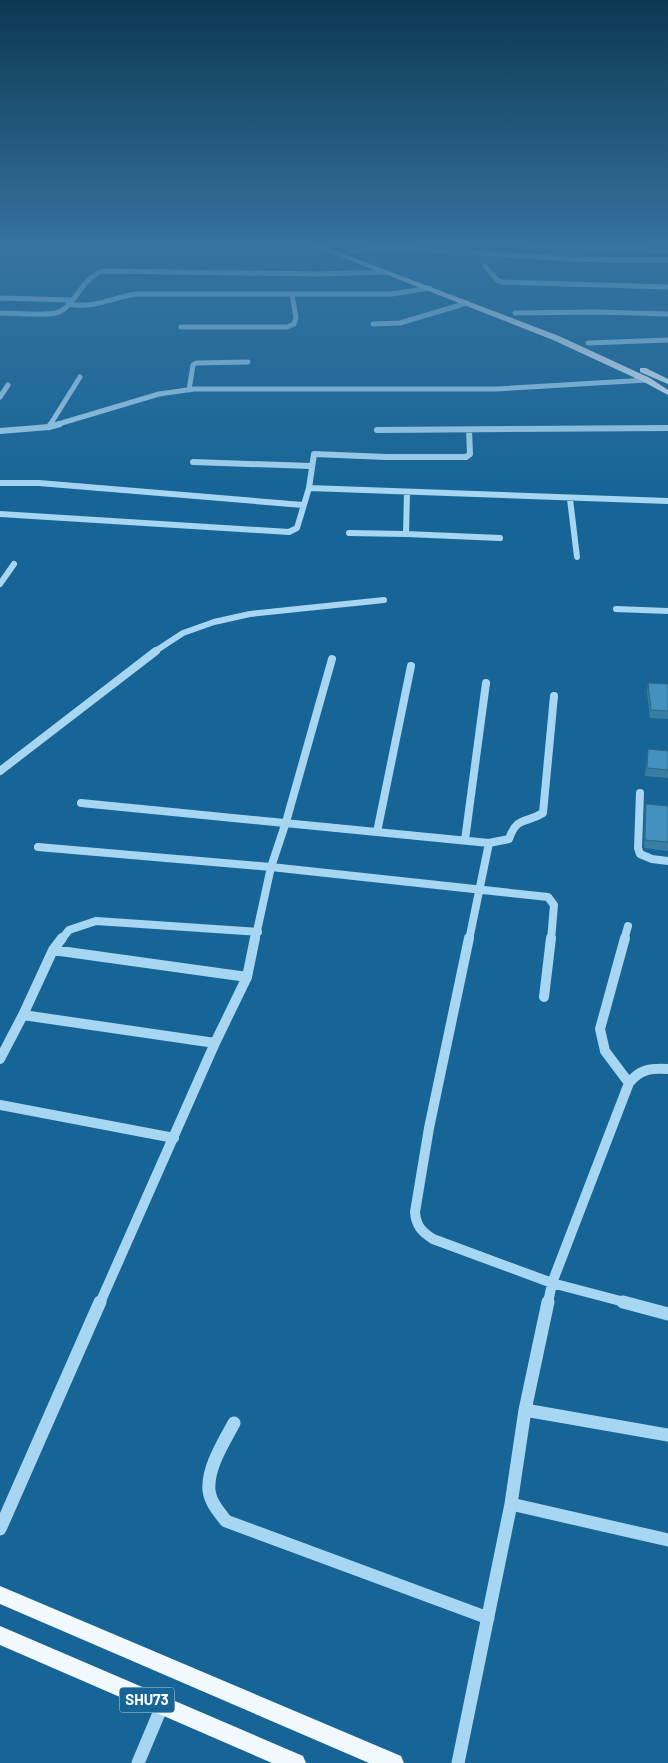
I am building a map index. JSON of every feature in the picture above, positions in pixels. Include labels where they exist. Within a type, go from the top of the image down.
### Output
[{"type":"main road","points":[[529,327],[647,380],[668,393]]},
{"type":"main road","points":[[550,327],[588,343],[668,382]]},
{"type":"main road","points":[[0,1595],[394,1763]]},
{"type":"main road","name":"SHU73","points":[[0,1634],[296,1763]]},
{"type":"street","points":[[588,343],[668,340]]},
{"type":"street","points":[[189,390],[193,365],[196,363],[248,362]]},
{"type":"street","points":[[49,427],[80,377]]},
{"type":"street","points":[[0,431],[49,427],[159,394],[189,390],[497,389],[647,380]]},
{"type":"street","points":[[0,398],[8,385]]},
{"type":"street","points":[[377,430],[668,428]]},
{"type":"street","points":[[0,514],[284,532],[293,531],[296,528],[309,488],[314,454],[380,457],[466,457],[470,454],[469,430]]},
{"type":"street","points":[[192,462],[311,466]]},
{"type":"street","points":[[0,483],[39,483],[303,505]]},
{"type":"street","points":[[309,488],[570,499],[668,501]]},
{"type":"street","points":[[406,534],[407,492]]},
{"type":"street","points":[[570,499],[577,557]]},
{"type":"street","points":[[349,533],[500,538]]},
{"type":"street","points":[[0,584],[14,564]]},
{"type":"street","points":[[0,771],[151,654],[183,632],[214,622],[250,614],[384,600]]},
{"type":"street","points":[[616,609],[668,611]]},
{"type":"street","points":[[0,1529],[215,1043],[247,976],[271,867],[286,822],[332,659]]},
{"type":"street","points":[[377,832],[411,666]]},
{"type":"street","points":[[464,840],[486,682]]},
{"type":"street","points":[[82,803],[489,843],[506,841],[509,839],[513,825],[516,822],[539,816],[543,813],[554,696]]},
{"type":"street","points":[[640,793],[638,848],[640,854],[652,859],[668,861]]},
{"type":"street","points":[[489,843],[429,1128],[415,1212],[415,1223],[420,1231],[433,1239],[552,1283],[668,1314]]},
{"type":"street","points":[[38,847],[271,867],[539,895],[552,900],[554,905],[550,956],[544,997]]},
{"type":"street","points":[[0,1059],[53,950],[69,930],[96,921],[258,932]]},
{"type":"street","points":[[628,926],[600,1029],[600,1040],[604,1051],[628,1083]]},
{"type":"street","points":[[53,950],[247,976]]},
{"type":"street","points":[[23,1015],[215,1043]]},
{"type":"street","points":[[458,1763],[511,1504],[525,1410],[552,1283],[628,1083],[636,1073],[650,1068],[668,1069]]},
{"type":"street","points":[[0,1105],[174,1138]]},
{"type":"street","points":[[525,1410],[668,1435]]},
{"type":"street","points":[[234,1423],[214,1466],[208,1488],[214,1506],[226,1521],[488,1618]]},
{"type":"street","points":[[511,1504],[668,1540]]},
{"type":"street","points":[[138,1763],[162,1706]]},
{"type":"building","points":[[648,683],[668,684],[668,711],[651,710]]},
{"type":"building","points":[[648,749],[668,751],[668,770],[647,768]]},
{"type":"building","points":[[646,804],[668,806],[668,842],[645,840]]}]
